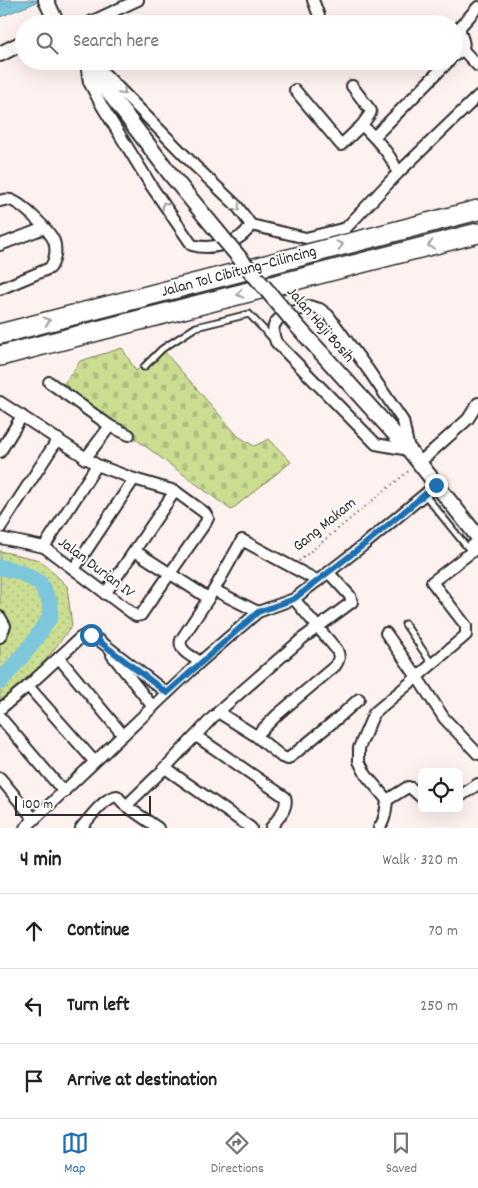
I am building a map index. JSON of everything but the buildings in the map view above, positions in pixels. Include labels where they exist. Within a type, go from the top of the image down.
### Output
[{"type":"highway","name":"Jalan Tol Cibitung–Cilincing","points":[[0,334],[478,210]]},
{"type":"highway","name":"Jalan Tol Cibitung–Cilincing","points":[[0,356],[478,233]]},
{"type":"main road","points":[[47,3],[53,15]]},
{"type":"main road","points":[[0,54],[15,46]]},
{"type":"main road","name":"Jalan Haji Bosih","points":[[91,70],[171,175],[222,237],[296,326],[409,450],[478,537]]},
{"type":"street","points":[[106,15],[138,0]]},
{"type":"street","points":[[313,0],[319,15]]},
{"type":"street","points":[[463,24],[478,7]]},
{"type":"street","points":[[463,56],[478,66]]},
{"type":"street","points":[[87,70],[89,82],[102,106],[152,187],[192,245],[202,248],[213,248],[246,233],[251,225]]},
{"type":"street","points":[[99,70],[236,206],[251,225],[306,238],[346,228],[398,173],[478,96]]},
{"type":"street","points":[[374,137],[440,70]]},
{"type":"street","points":[[295,90],[341,145],[362,125],[371,111],[352,86]]},
{"type":"street","points":[[362,125],[394,162],[398,173]]},
{"type":"street","points":[[0,201],[4,199],[15,201],[44,228],[54,242],[54,263],[50,268],[0,289]]},
{"type":"street","points":[[0,245],[44,228]]},
{"type":"street","points":[[309,306],[320,309],[328,315],[403,420],[409,450],[376,444],[276,342],[272,333],[272,326],[278,319],[309,306]]},
{"type":"street","points":[[49,382],[110,426],[129,435]]},
{"type":"street","points":[[0,402],[97,466],[175,491],[204,513],[208,518],[206,522],[170,573]]},
{"type":"street","points":[[419,463],[468,419],[478,403]]},
{"type":"street","points":[[0,452],[22,416]]},
{"type":"street","points":[[85,458],[110,426]]},
{"type":"street","points":[[0,528],[58,439]]},
{"type":"street","points":[[44,547],[97,466]]},
{"type":"street","points":[[74,569],[134,479]]},
{"type":"street","points":[[25,828],[200,662],[258,612],[294,599],[329,573],[436,485]]},
{"type":"street","points":[[105,594],[175,491]]},
{"type":"street","name":"Jalan Durian IV","points":[[0,538],[44,547],[136,616],[141,615],[170,573]]},
{"type":"street","points":[[200,662],[182,649],[180,644],[183,636],[211,594],[242,540],[318,581]]},
{"type":"street","points":[[387,800],[366,775],[359,761],[358,751],[363,737],[374,713],[466,635],[466,626],[432,582],[478,546]]},
{"type":"street","points":[[136,551],[170,573],[211,594],[258,612]]},
{"type":"street","points":[[329,573],[350,596],[352,602],[318,626],[218,712],[256,736],[282,757],[288,759],[293,757],[359,698]]},
{"type":"street","points":[[256,736],[278,714],[328,673],[339,661],[340,656],[337,650],[294,599]]},
{"type":"street","points":[[0,617],[4,626],[0,637]]},
{"type":"street","points":[[386,633],[444,718],[478,754]]},
{"type":"street","points":[[0,708],[28,686],[84,635],[91,635],[100,641],[167,693]]},
{"type":"street","points":[[100,641],[153,708]]},
{"type":"street","points":[[59,658],[123,734]]},
{"type":"street","points":[[28,686],[94,761]]},
{"type":"street","points":[[126,806],[214,716]]},
{"type":"street","points":[[0,718],[64,792]]},
{"type":"street","points":[[196,736],[283,794],[286,800],[284,810],[271,828]]},
{"type":"street","points":[[165,768],[251,828]]},
{"type":"street","points":[[0,778],[34,819]]},
{"type":"street","points":[[463,794],[478,784]]},
{"type":"street","points":[[380,828],[384,822],[387,800],[408,787],[418,794]]},
{"type":"street","points":[[80,828],[110,797],[117,796],[126,806],[158,828]]},
{"type":"lane","points":[[144,367],[162,349],[196,327],[249,314],[276,342]]},
{"type":"lane","points":[[425,494],[467,547],[478,537]]},
{"type":"lane","points":[[405,624],[432,664]]},
{"type":"path","name":"Gang Makam","points":[[294,564],[419,463]]},
{"type":"green space","points":[[122,348],[136,371],[162,349],[238,436],[254,446],[269,439],[291,462],[231,510],[63,385],[80,361]]},
{"type":"green space","points":[[0,551],[40,560],[67,586],[72,626],[28,683],[0,704]]},
{"type":"water","points":[[0,0],[42,0],[0,17]]},
{"type":"waterway","points":[[0,567],[20,572],[40,583],[50,602],[50,617],[32,644],[0,682]]},
{"type":"route","points":[[91,635],[167,693],[258,612],[294,599],[329,573],[436,485]]}]
